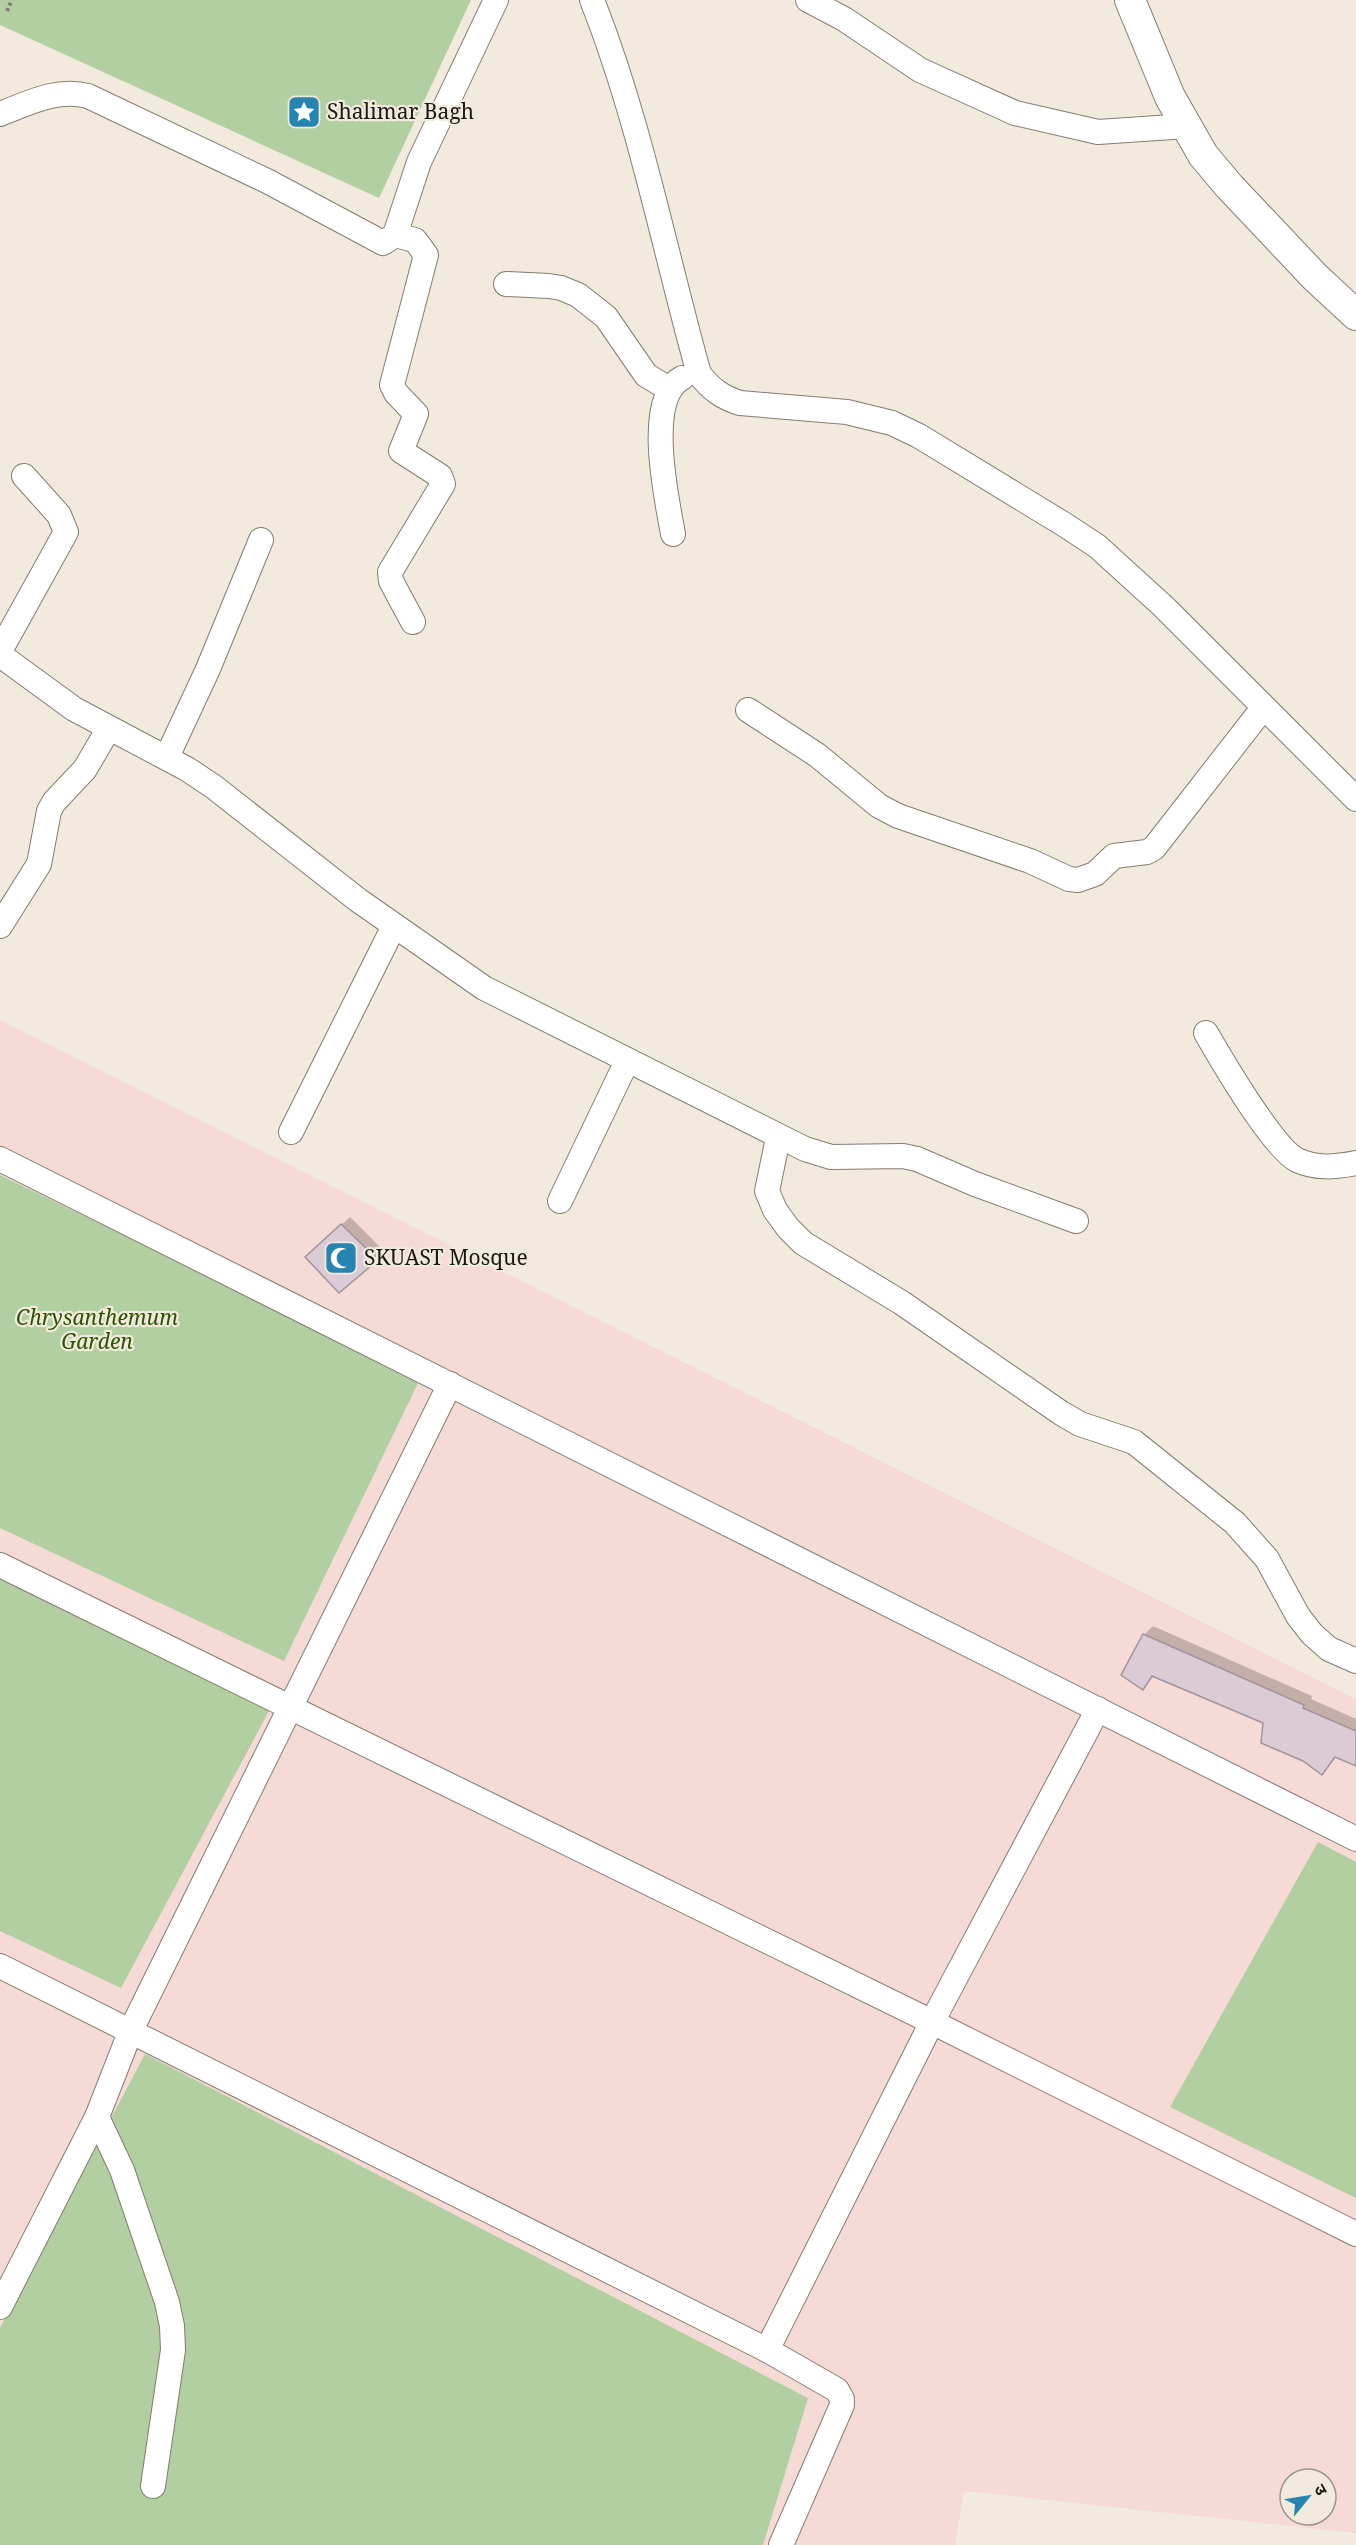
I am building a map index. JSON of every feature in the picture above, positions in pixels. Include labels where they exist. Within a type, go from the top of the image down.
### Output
[{"type":"main road","points":[[1130,0],[1170,97],[1203,155],[1229,186],[1315,277],[1356,315]]},
{"type":"street","points":[[0,114],[58,93],[73,92],[88,96],[267,181],[383,243],[395,235],[419,162],[496,0]]},
{"type":"street","points":[[592,0],[617,70],[651,187],[699,374],[711,390],[740,403],[847,412],[892,423],[919,436],[1097,546],[1164,607],[1356,799]]},
{"type":"street","points":[[807,0],[844,19],[920,70],[955,88],[1015,113],[1098,132],[1186,126]]},
{"type":"street","points":[[395,235],[415,240],[426,255],[414,296],[407,336],[392,385],[396,393],[414,409],[416,414],[401,451],[443,481],[390,572],[391,581],[413,622]]},
{"type":"street","points":[[506,284],[561,288],[578,295],[606,317],[646,375],[669,389]]},
{"type":"street","points":[[673,534],[662,466],[662,411],[669,389],[682,378],[699,374]]},
{"type":"street","points":[[24,476],[59,515],[66,532],[0,653],[74,709],[166,757],[214,787],[394,926],[484,988],[805,1149],[831,1157],[903,1156],[917,1159],[975,1184],[1076,1221]]},
{"type":"street","points":[[166,757],[208,669],[261,540]]},
{"type":"street","points":[[748,710],[817,754],[879,806],[898,816],[1030,861],[1069,879],[1078,880],[1095,874],[1114,856],[1147,852],[1154,848],[1263,708]]},
{"type":"street","points":[[0,926],[39,864],[49,811],[54,802],[85,769],[109,728]]},
{"type":"street","points":[[291,1132],[394,926]]},
{"type":"street","points":[[1206,1033],[1231,1077],[1281,1146],[1295,1159],[1311,1165],[1335,1168],[1356,1163]]},
{"type":"street","points":[[560,1201],[627,1061]]},
{"type":"street","points":[[778,1137],[767,1191],[775,1210],[803,1243],[902,1303],[1061,1413],[1080,1424],[1134,1442],[1235,1523],[1267,1559],[1298,1616],[1312,1634],[1329,1648],[1356,1661]]},
{"type":"street","points":[[0,1159],[1356,1839]]},
{"type":"street","points":[[0,2307],[97,2116],[131,2030],[450,1384]]},
{"type":"street","points":[[0,1565],[932,2022],[1356,2234]]},
{"type":"street","points":[[767,2350],[932,2022],[1098,1709]]},
{"type":"street","points":[[0,1966],[767,2350],[837,2390],[842,2398],[842,2405],[781,2545]]},
{"type":"street","points":[[97,2116],[123,2170],[167,2302],[172,2326],[172,2350],[153,2486]]},
{"type":"path","points":[[7,11],[12,0]]},
{"type":"shaded area","points":[[0,1020],[1356,1699],[1356,2533],[1300,2527],[1338,2527],[1338,2467],[1278,2467],[1278,2525],[964,2491],[955,2545],[0,2545]]},
{"type":"green space","name":"Shalimar Bagh","points":[[0,0],[471,0],[379,198],[0,25]]},
{"type":"green space","name":"Chrysanthemum Garden","points":[[0,1175],[228,1286],[418,1383],[284,1661],[0,1528]]},
{"type":"green space","points":[[0,1575],[270,1709],[121,1988],[0,1931]]},
{"type":"green space","points":[[1318,1842],[1356,1862],[1356,2198],[1170,2107]]},
{"type":"green space","points":[[145,2054],[808,2398],[763,2545],[0,2545],[0,2328]]},
{"type":"building","name":"SKUAST Mosque","points":[[341,1224],[378,1260],[339,1293],[305,1257]]},
{"type":"building","points":[[1143,1634],[1304,1705],[1303,1708],[1356,1731],[1356,1766],[1335,1757],[1322,1775],[1303,1761],[1261,1743],[1263,1723],[1152,1676],[1143,1690],[1121,1675]]},
{"type":"place","name":"Shalimar Bagh","points":[[304,112]]},
{"type":"place","name":"SKUAST Mosque","points":[[341,1258]]}]
